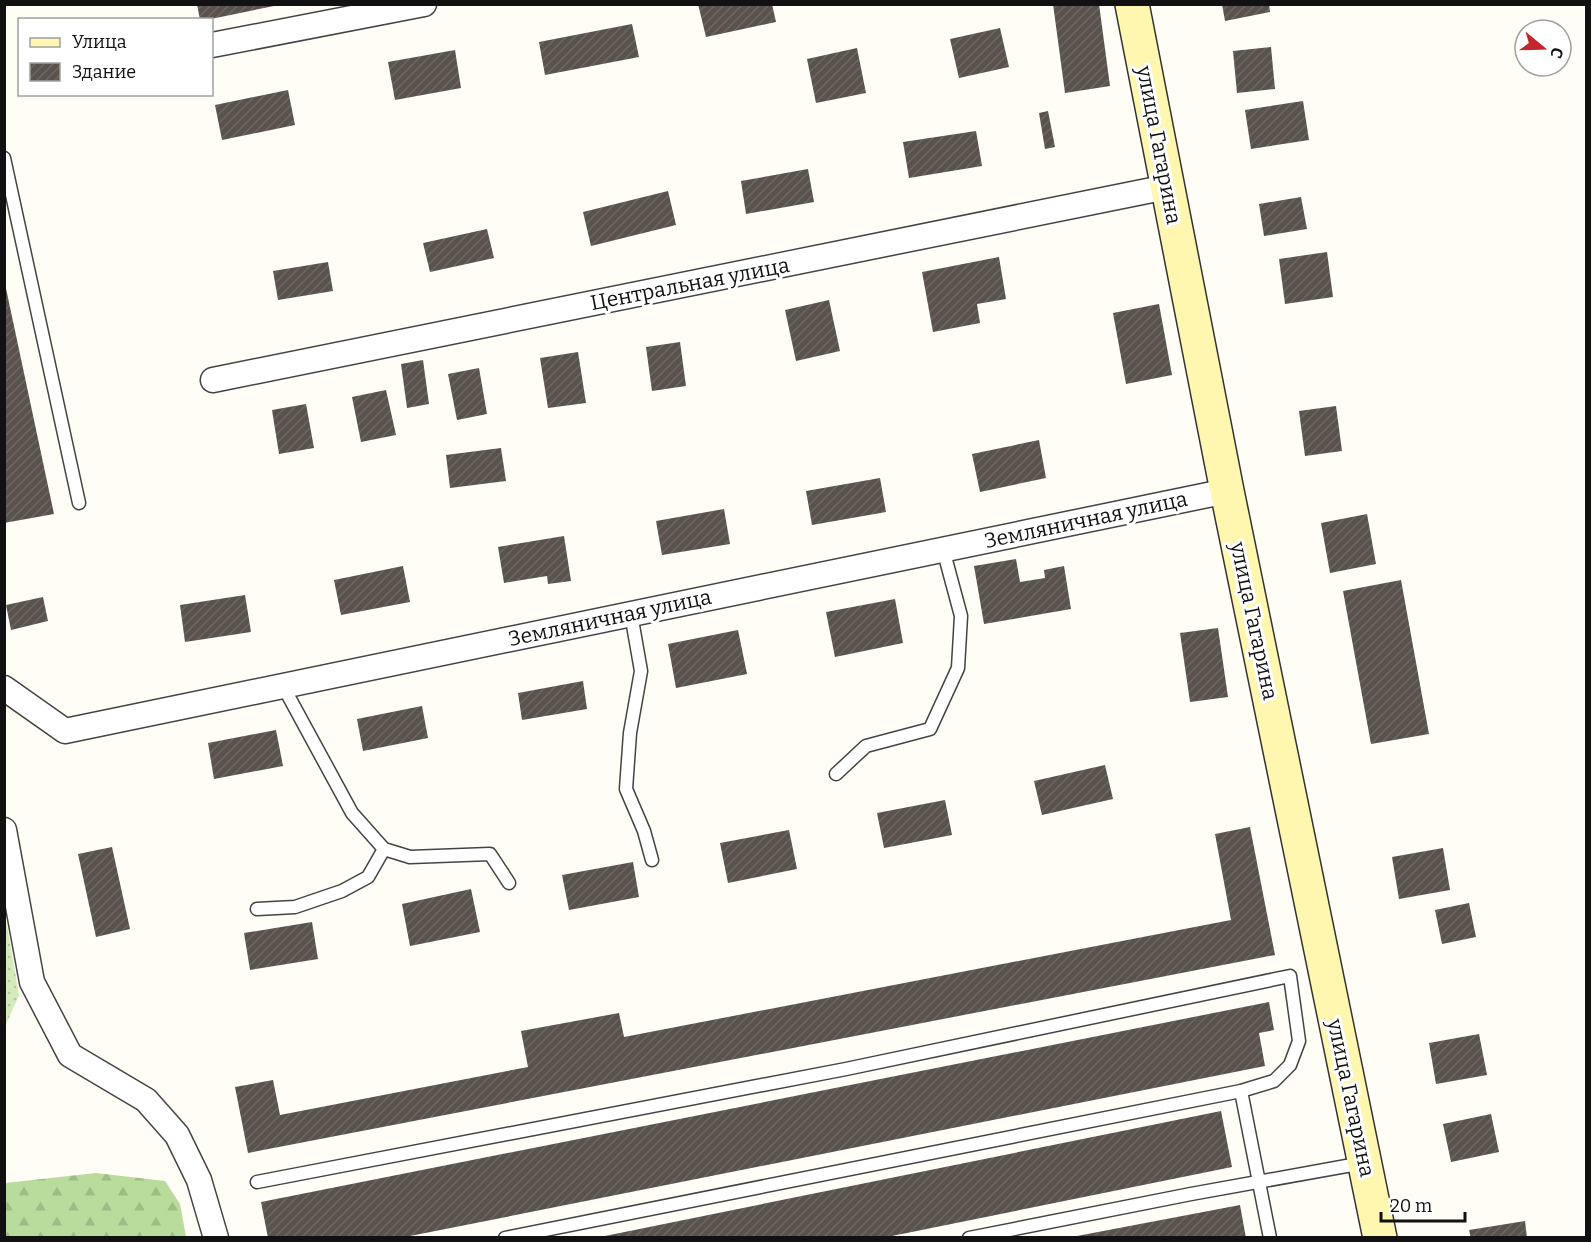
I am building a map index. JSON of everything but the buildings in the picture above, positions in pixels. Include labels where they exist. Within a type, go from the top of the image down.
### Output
[{"type":"street","points":[[213,45],[424,4]]},
{"type":"street","name":"улица Гагарина","points":[[1132,4],[1227,491],[1380,1238]]},
{"type":"street","name":"Центральная улица","points":[[213,380],[1167,187]]},
{"type":"street","name":"Земляничная улица","points":[[4,688],[65,731],[1227,491]]},
{"type":"street","points":[[4,830],[32,982],[70,1055],[146,1100],[177,1135],[199,1180],[216,1238]]},
{"type":"lane","points":[[4,158],[79,503]]},
{"type":"lane","points":[[836,774],[866,746],[930,729],[935,719],[958,668],[960,616],[943,549]]},
{"type":"lane","points":[[630,614],[641,671],[630,733],[626,789],[644,831],[652,860]]},
{"type":"lane","points":[[283,686],[352,813],[384,849],[410,857],[490,854],[509,883]]},
{"type":"lane","points":[[257,909],[294,907],[342,891],[368,877],[384,849]]},
{"type":"lane","points":[[257,1182],[846,1069],[1290,976],[1299,1041],[1290,1065],[1274,1081],[1241,1091],[505,1238]]},
{"type":"lane","points":[[1241,1091],[1270,1238]]},
{"type":"lane","points":[[969,1238],[1364,1162]]},
{"type":"green space","points":[[4,908],[19,995],[5,1027],[4,1027]]},
{"type":"green space","points":[[96,1173],[165,1181],[180,1204],[186,1237],[5,1237],[5,1183]]}]
